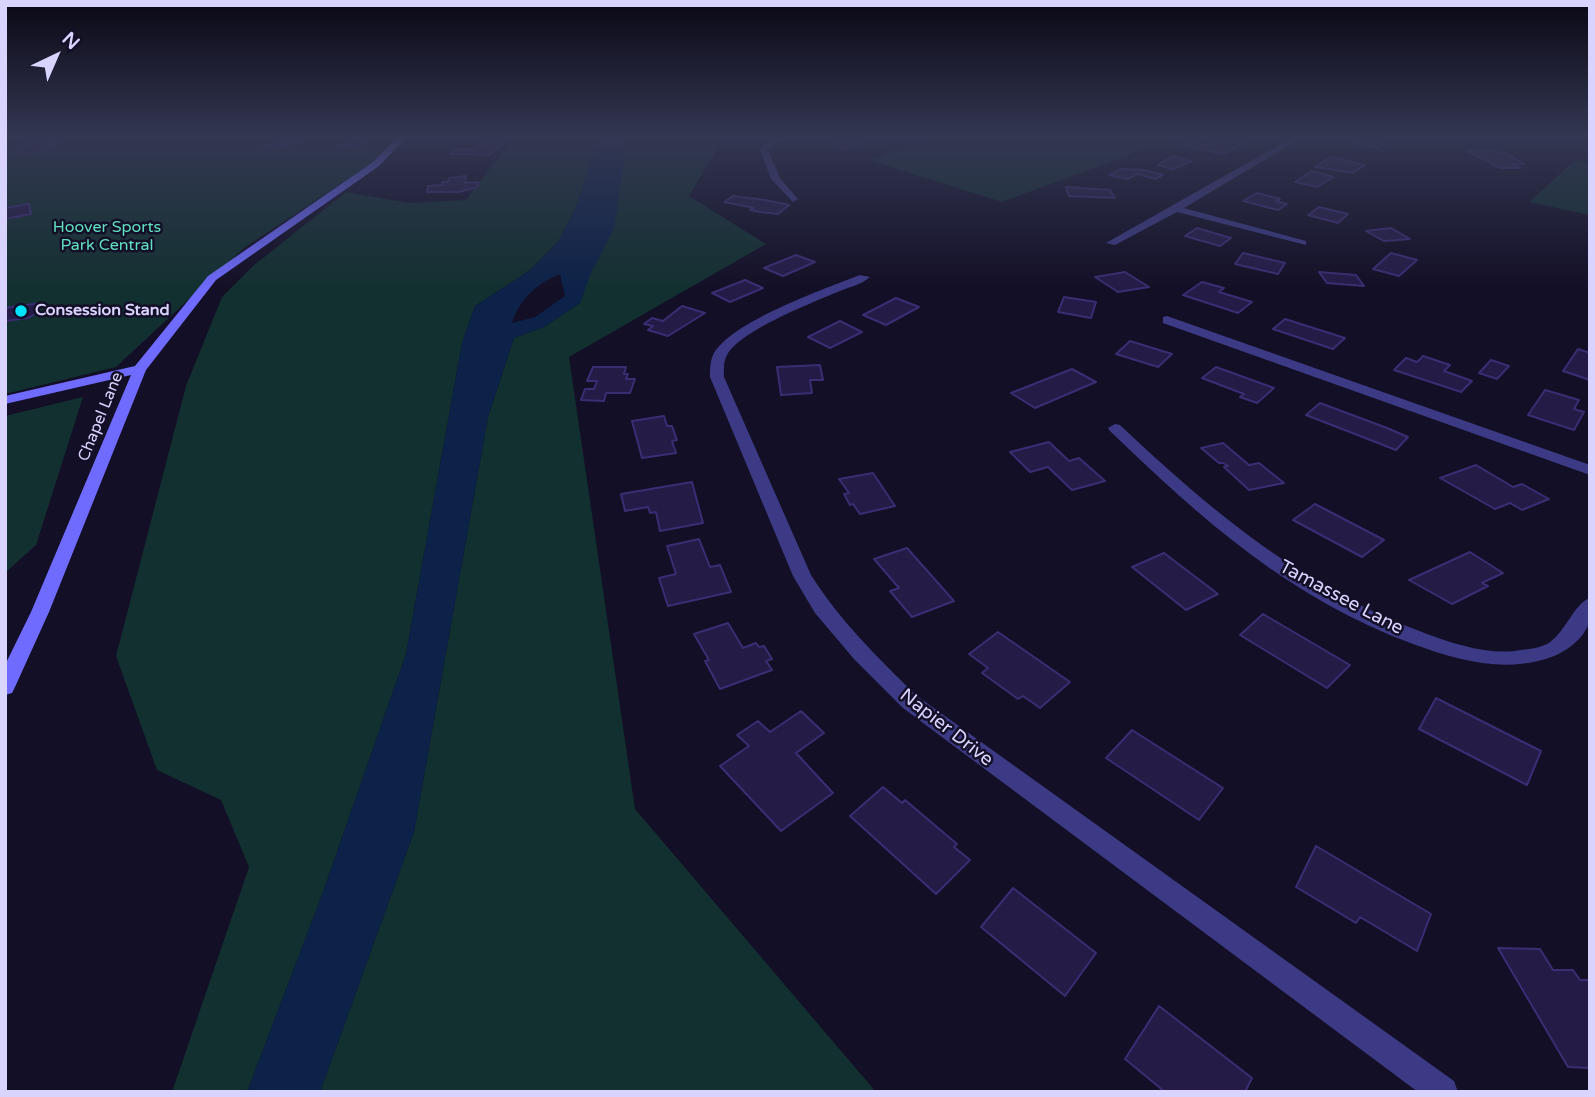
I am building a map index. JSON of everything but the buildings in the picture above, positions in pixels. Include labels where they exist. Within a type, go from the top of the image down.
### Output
[{"type":"street","name":"Chapel Lane","points":[[5,687],[40,612],[140,369],[212,278],[341,188]]},
{"type":"street","points":[[783,188],[793,200]]},
{"type":"street","points":[[1111,243],[1212,188]]},
{"type":"street","points":[[1176,209],[1302,243]]},
{"type":"street","name":"Napier Drive","points":[[864,277],[743,331],[720,353],[718,365],[717,377],[802,576],[822,608],[861,654],[910,702],[1443,1092]]},
{"type":"street","points":[[1167,320],[1590,470]]},
{"type":"street","points":[[5,400],[140,369]]},
{"type":"street","name":"Tamassee Lane","points":[[1115,428],[1196,504],[1256,552],[1330,597],[1392,628],[1453,652],[1500,659],[1549,652],[1566,639],[1590,605]]},
{"type":"green space","name":"Hoover Sports Park Central","points":[[5,188],[334,188],[244,248],[116,367],[5,394]]},
{"type":"green space","points":[[475,188],[582,188],[558,242],[529,271],[475,306],[462,343],[406,654],[322,895],[247,1092],[172,1092],[249,867],[221,800],[157,770],[116,656],[186,386],[222,297],[253,266],[346,192],[409,203],[466,200]]},
{"type":"green space","points":[[617,188],[694,188],[689,196],[766,244],[569,357],[635,809],[876,1092],[320,1092],[414,832],[488,417],[514,338],[544,327],[580,303]]},
{"type":"green space","points":[[958,188],[1039,188],[1002,202]]},
{"type":"green space","points":[[1544,188],[1590,188],[1590,215],[1529,202]]},
{"type":"green space","points":[[83,397],[36,545],[5,573],[5,416]]},
{"type":"water","points":[[582,188],[620,188],[614,229],[591,273],[580,303],[544,327],[514,338],[488,417],[414,832],[320,1092],[247,1092],[322,895],[406,654],[462,343],[475,306],[529,271],[558,242]],"holes":[[[560,274],[565,296],[535,317],[512,323],[530,293]]]},
{"type":"place","name":"Consession Stand","points":[[21,311]]}]
